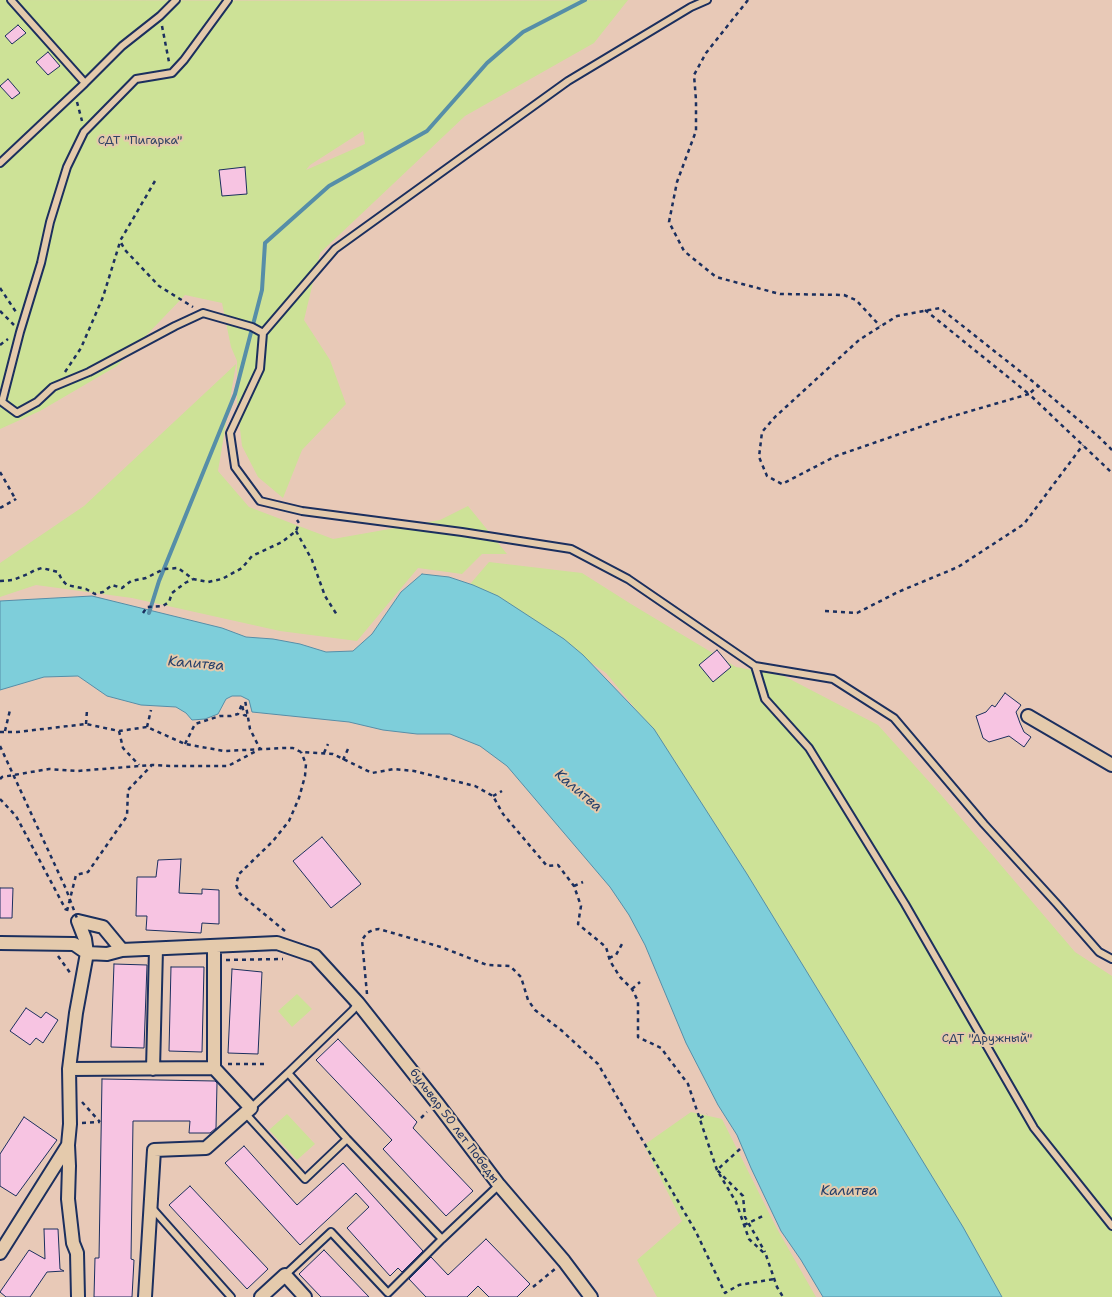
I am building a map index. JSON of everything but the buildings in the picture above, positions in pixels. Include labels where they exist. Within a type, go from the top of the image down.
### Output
[{"type":"street","points":[[1028,716],[1112,765]]},
{"type":"street","points":[[78,922],[103,927],[122,950]]},
{"type":"street","points":[[78,922],[85,939],[87,953],[69,1069],[70,1124],[68,1145],[68,1199],[73,1243],[78,1253],[78,1297]]},
{"type":"street","points":[[0,943],[74,944],[87,953],[107,954],[122,950],[156,949],[214,953],[214,1066],[248,1111],[206,1148],[154,1150],[145,1297]]},
{"type":"street","name":"бульвар 50 лет Победы","points":[[214,953],[277,943],[315,956],[358,1003],[443,1110],[499,1185],[564,1261],[591,1297]]},
{"type":"street","points":[[153,1069],[156,949]]},
{"type":"street","points":[[69,1069],[153,1069],[214,1066]]},
{"type":"street","points":[[0,1253],[68,1145]]},
{"type":"street","points":[[261,1297],[285,1275],[305,1297]]},
{"type":"lane","points":[[12,0],[85,83]]},
{"type":"lane","points":[[0,163],[122,46],[160,16],[176,0]]},
{"type":"lane","points":[[228,0],[184,60],[172,73],[136,79],[84,132],[68,167],[20,332],[2,402],[18,412],[37,402],[55,386],[89,372],[175,326],[203,314],[252,327],[263,333]]},
{"type":"lane","points":[[707,0],[691,7],[568,81],[335,249],[263,333],[260,369],[230,433],[235,467],[260,501],[302,511],[571,549],[628,579],[755,666],[833,679],[894,718],[984,824],[1099,952],[1112,959]]},
{"type":"lane","points":[[755,666],[765,699],[809,748],[905,904],[1034,1128],[1112,1226]]},
{"type":"lane","points":[[347,1139],[305,1179],[248,1111],[358,1003]]},
{"type":"lane","points":[[288,1073],[347,1139],[442,1239]]},
{"type":"lane","points":[[285,1275],[331,1232],[390,1295],[442,1239],[499,1185]]},
{"type":"lane","points":[[151,1207],[231,1297]]},
{"type":"path","points":[[748,0],[706,53],[694,75],[696,131],[677,182],[669,222],[684,251],[716,277],[780,294],[844,295],[856,300],[881,326]]},
{"type":"path","points":[[160,16],[172,73]]},
{"type":"path","points":[[84,132],[77,103],[85,83]]},
{"type":"path","points":[[55,386],[81,348],[103,298],[120,241],[155,182]]},
{"type":"path","points":[[120,241],[125,250],[159,286],[203,314]]},
{"type":"path","points":[[0,288],[20,320],[20,332]]},
{"type":"path","points":[[1038,386],[1029,394],[943,419],[836,456],[782,484],[767,476],[759,457],[762,432],[775,417],[859,340],[897,316],[940,308],[1038,386],[1112,450]]},
{"type":"path","points":[[925,310],[1029,394],[1112,472]]},
{"type":"path","points":[[0,311],[20,332]]},
{"type":"path","points":[[825,611],[857,613],[898,592],[958,567],[1024,524],[1083,445]]},
{"type":"path","points":[[0,472],[16,499],[0,508]]},
{"type":"path","points":[[0,581],[13,580],[42,568],[58,572],[67,585],[86,588],[95,594],[103,592],[112,585],[122,588],[131,581],[146,578],[164,568],[178,568],[193,579],[208,582],[222,579],[242,568],[252,556],[282,542],[296,531],[299,523],[296,518]]},
{"type":"path","points":[[296,531],[312,560],[326,596],[337,615]]},
{"type":"path","points":[[143,613],[147,607],[163,606],[169,602],[172,593],[193,579]]},
{"type":"path","points":[[245,700],[250,729],[260,749]]},
{"type":"path","points":[[185,744],[195,724],[220,716],[238,714],[242,704],[244,715],[248,717]]},
{"type":"path","points":[[5,731],[10,710]]},
{"type":"path","points":[[86,724],[87,710]]},
{"type":"path","points":[[147,727],[151,710]]},
{"type":"path","points":[[0,732],[18,732],[86,724],[119,731],[147,727],[185,744],[224,751],[293,748],[301,752],[333,754],[372,773],[394,769],[414,771],[475,786],[494,796],[503,814],[547,866],[558,865],[574,886],[581,906],[578,924],[606,947],[609,958],[620,977],[632,989],[638,1001],[638,1036],[661,1048],[688,1084],[717,1170],[736,1202],[749,1239],[766,1254]]},
{"type":"path","points":[[119,731],[123,748],[139,765]]},
{"type":"path","points":[[324,754],[328,744]]},
{"type":"path","points":[[0,746],[66,889],[78,922]]},
{"type":"path","points":[[0,779],[2,777],[49,769],[77,771],[152,764],[170,766],[228,766],[260,749]]},
{"type":"path","points":[[343,760],[348,749]]},
{"type":"path","points":[[285,931],[240,894],[236,885],[239,874],[273,841],[289,821],[299,798],[305,776],[306,764],[301,752]]},
{"type":"path","points":[[67,911],[76,874],[88,872],[127,816],[128,790],[152,764]]},
{"type":"path","points":[[494,796],[502,791]]},
{"type":"path","points":[[0,800],[16,816],[67,911],[78,922]]},
{"type":"path","points":[[574,886],[583,882]]},
{"type":"path","points":[[370,1018],[362,940],[366,933],[373,930],[379,928],[441,947],[486,965],[510,966],[521,977],[528,1000],[535,1010],[562,1030],[598,1064],[696,1232],[725,1293],[739,1285],[774,1279]]},
{"type":"path","points":[[609,958],[616,955],[622,944]]},
{"type":"path","points":[[50,945],[81,988]]},
{"type":"path","points":[[214,953],[223,960],[284,959]]},
{"type":"path","points":[[632,989],[640,982]]},
{"type":"path","points":[[214,1066],[268,1064]]},
{"type":"path","points":[[69,1088],[100,1122],[70,1124]]},
{"type":"path","points":[[700,1118],[707,1114]]},
{"type":"path","points":[[717,1170],[740,1148]]},
{"type":"path","points":[[717,1170],[743,1196],[745,1217],[766,1254],[774,1279],[783,1297]]},
{"type":"path","points":[[744,1225],[763,1216]]},
{"type":"path","points":[[534,1288],[564,1261]]},
{"type":"green space","name":"СДТ \"Пигарка\"","points":[[0,0],[628,0],[594,43],[465,116],[320,253],[304,320],[330,360],[346,404],[302,450],[283,498],[258,477],[242,446],[237,403],[237,361],[231,347],[222,303],[185,295],[117,366],[40,411],[0,429]],"holes":[[[363,131],[365,144],[306,170],[310,165]]]},
{"type":"green space","points":[[236,364],[218,471],[249,507],[333,539],[440,520],[468,506],[507,554],[482,554],[462,574],[418,568],[357,641],[280,631],[132,598],[36,585],[0,597],[0,563],[84,506]]},
{"type":"green space","name":"СДТ \"Дружный\"","points":[[489,562],[582,573],[736,667],[784,676],[878,725],[942,796],[1075,952],[1112,976],[1112,1297],[984,1297],[904,1151],[845,1034],[723,837],[652,729],[606,673],[508,606],[465,590]]},
{"type":"green space","points":[[297,994],[312,1009],[292,1027],[278,1011]]},
{"type":"green space","points":[[691,1112],[722,1119],[776,1227],[816,1297],[657,1297],[637,1260],[682,1221],[644,1145]]},
{"type":"green space","points":[[287,1114],[315,1144],[297,1160],[269,1130]]},
{"type":"water","name":"Калитва","points":[[422,574],[449,577],[498,596],[564,639],[583,655],[654,729],[747,874],[963,1227],[1002,1297],[823,1297],[781,1231],[737,1135],[718,1105],[686,1043],[645,945],[629,915],[610,887],[507,766],[480,746],[450,734],[417,734],[383,730],[349,722],[252,712],[249,700],[241,696],[232,696],[226,699],[218,714],[205,719],[192,720],[186,713],[176,707],[141,705],[107,696],[78,676],[44,677],[0,690],[0,601],[92,596],[222,628],[246,637],[300,644],[326,652],[353,651],[372,634],[401,592]]},
{"type":"waterway","points":[[149,613],[159,581],[235,394],[262,290],[265,243],[329,186],[427,131],[487,63],[523,32],[585,0]]}]
